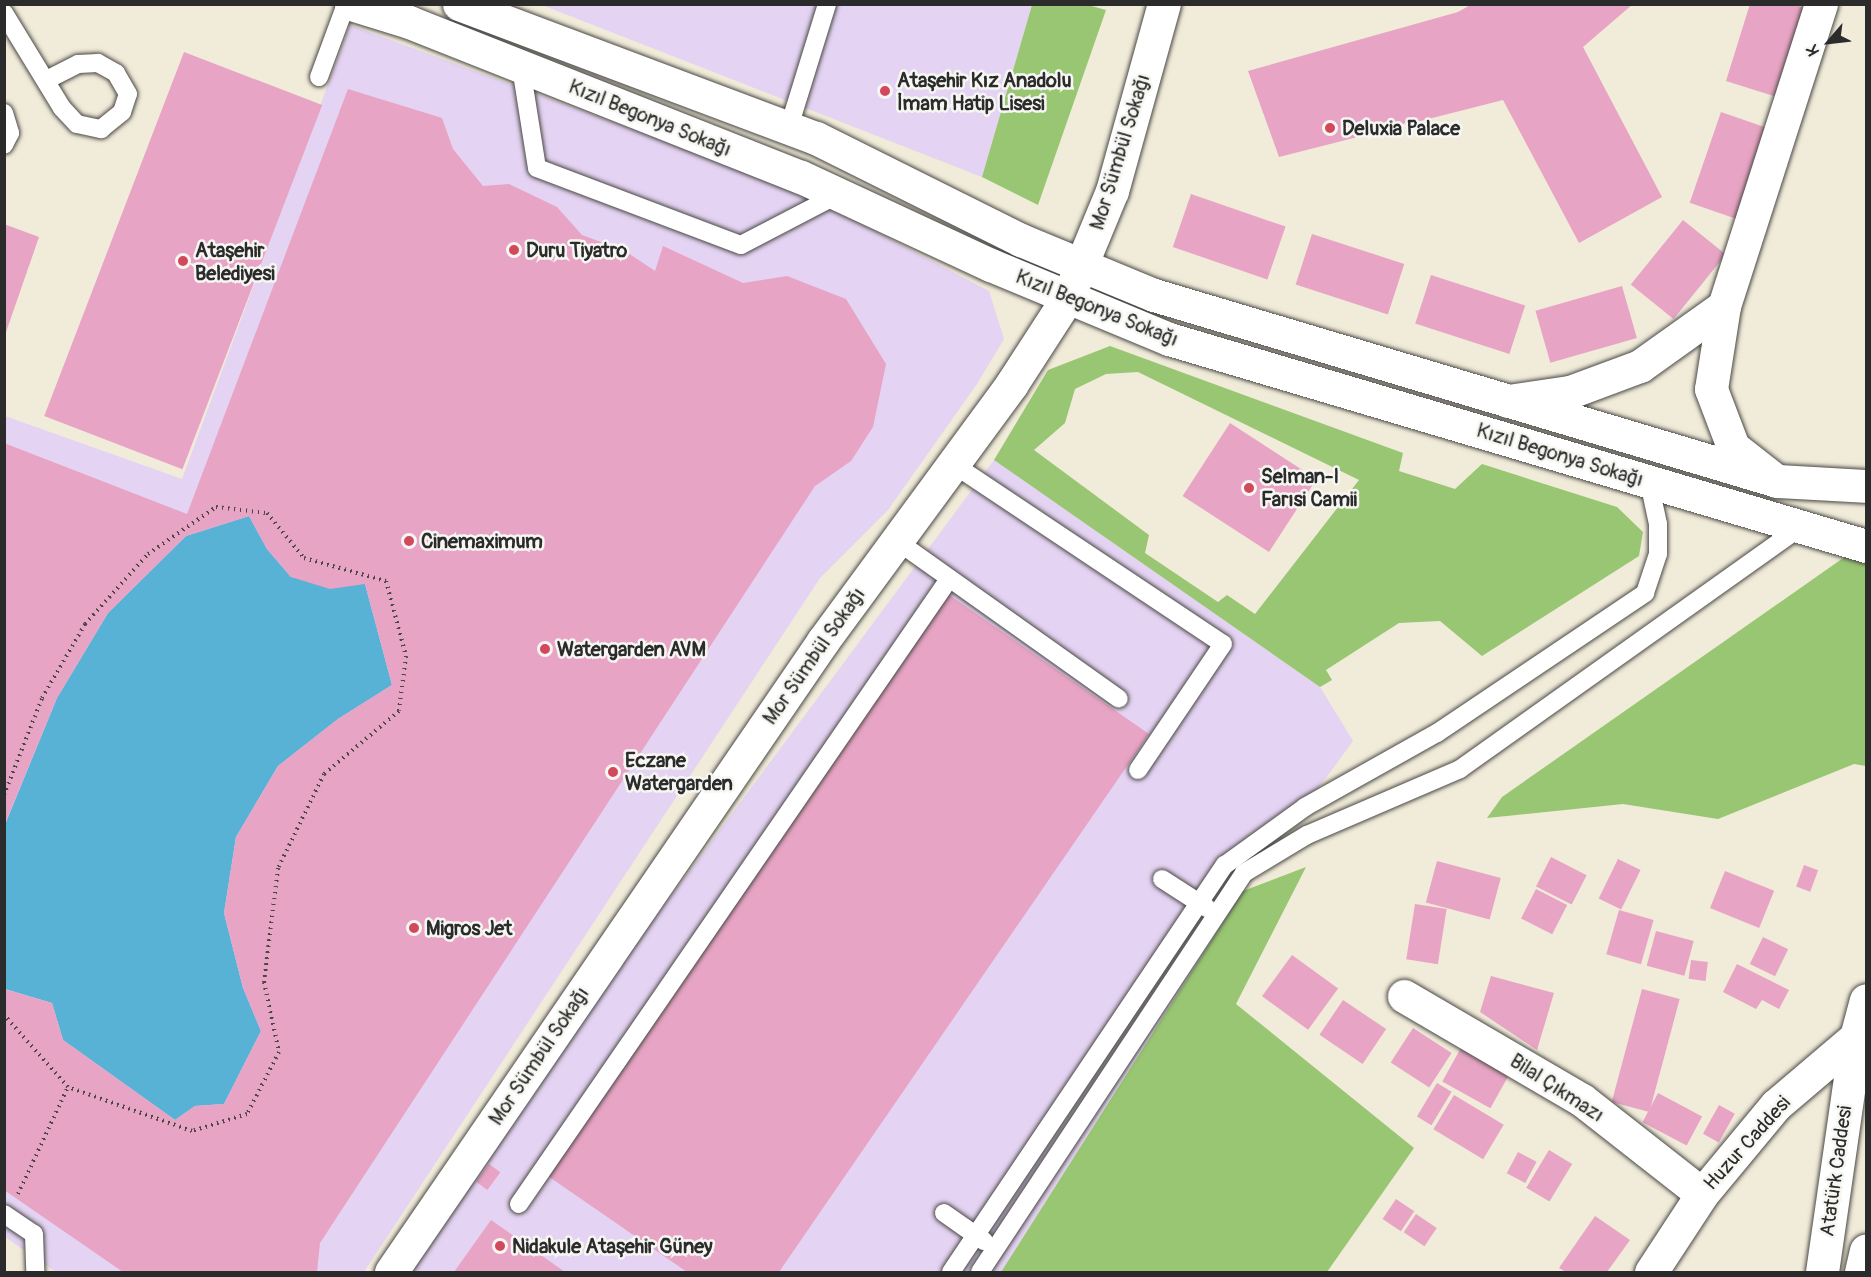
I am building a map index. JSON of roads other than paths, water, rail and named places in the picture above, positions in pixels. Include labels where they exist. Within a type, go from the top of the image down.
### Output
[{"type":"street","name":"Kızıl Begonya Sokağı","points":[[351,4],[409,22],[837,195],[1169,339],[1866,546]]},
{"type":"street","name":"Kızıl Begonya Sokağı","points":[[459,4],[789,127],[1021,240],[1154,295],[1777,482],[1866,486]]},
{"type":"street","name":"Mor Sümbül Sokağı","points":[[391,1272],[816,651],[1011,385],[1068,297],[1112,191],[1164,4]]},
{"type":"street","points":[[1777,482],[1732,447],[1712,389],[1724,306],[1821,4]]},
{"type":"street","points":[[1508,401],[1570,392],[1640,366],[1724,306]]},
{"type":"street","name":"Bilal Çıkmazı","points":[[1404,996],[1582,1100],[1702,1194]]},
{"type":"street","name":"Atatürk Caddesi","points":[[1822,1272],[1866,1000]]},
{"type":"street","name":"Huzur Caddesi","points":[[1651,1272],[1702,1194],[1776,1105],[1861,1037]]},
{"type":"street","points":[[1861,1272],[1866,1251]]},
{"type":"lane","points":[[320,77],[346,4]]},
{"type":"lane","points":[[789,127],[827,4]]},
{"type":"lane","points":[[4,13],[46,80]]},
{"type":"lane","points":[[521,67],[537,168],[741,245],[837,195]]},
{"type":"lane","points":[[4,113],[10,133],[4,145]]},
{"type":"lane","points":[[953,464],[1223,644],[1138,770]]},
{"type":"lane","points":[[951,1272],[1225,865],[1305,807],[1437,733],[1644,593],[1658,554],[1658,524],[1649,482]]},
{"type":"lane","points":[[980,1272],[1244,873],[1269,855],[1460,769],[1801,527]]},
{"type":"lane","points":[[897,541],[1119,699]]},
{"type":"lane","points":[[519,1204],[949,579]]},
{"type":"lane","points":[[1162,879],[1217,912]]},
{"type":"lane","points":[[944,1213],[995,1250]]},
{"type":"lane","points":[[6,1215],[34,1234],[35,1272]]},
{"type":"water","points":[[249,516],[267,549],[291,577],[365,584],[392,685],[338,719],[278,766],[236,837],[224,913],[243,988],[261,1031],[224,1104],[195,1106],[175,1120],[63,1040],[52,1003],[5,989],[4,827],[57,698],[108,613],[186,536]]},
{"type":"place","name":"Ataşehir Kız Anadolu İmam Hatip Lisesi","points":[[885,91]]},
{"type":"place","name":"Deluxia Palace","points":[[1330,128]]},
{"type":"place","name":"Duru Tiyatro","points":[[514,250]]},
{"type":"place","name":"Ataşehir Belediyesi","points":[[183,261]]},
{"type":"place","name":"Selman-I Farısi Camii","points":[[1249,488]]},
{"type":"place","name":"Cinemaximum","points":[[409,541]]},
{"type":"place","name":"Watergarden AVM","points":[[545,649]]},
{"type":"place","name":"Eczane Watergarden","points":[[613,772]]},
{"type":"place","name":"Migros Jet","points":[[414,928]]},
{"type":"place","name":"Nidakule Ataşehir Güney","points":[[500,1246]]}]
